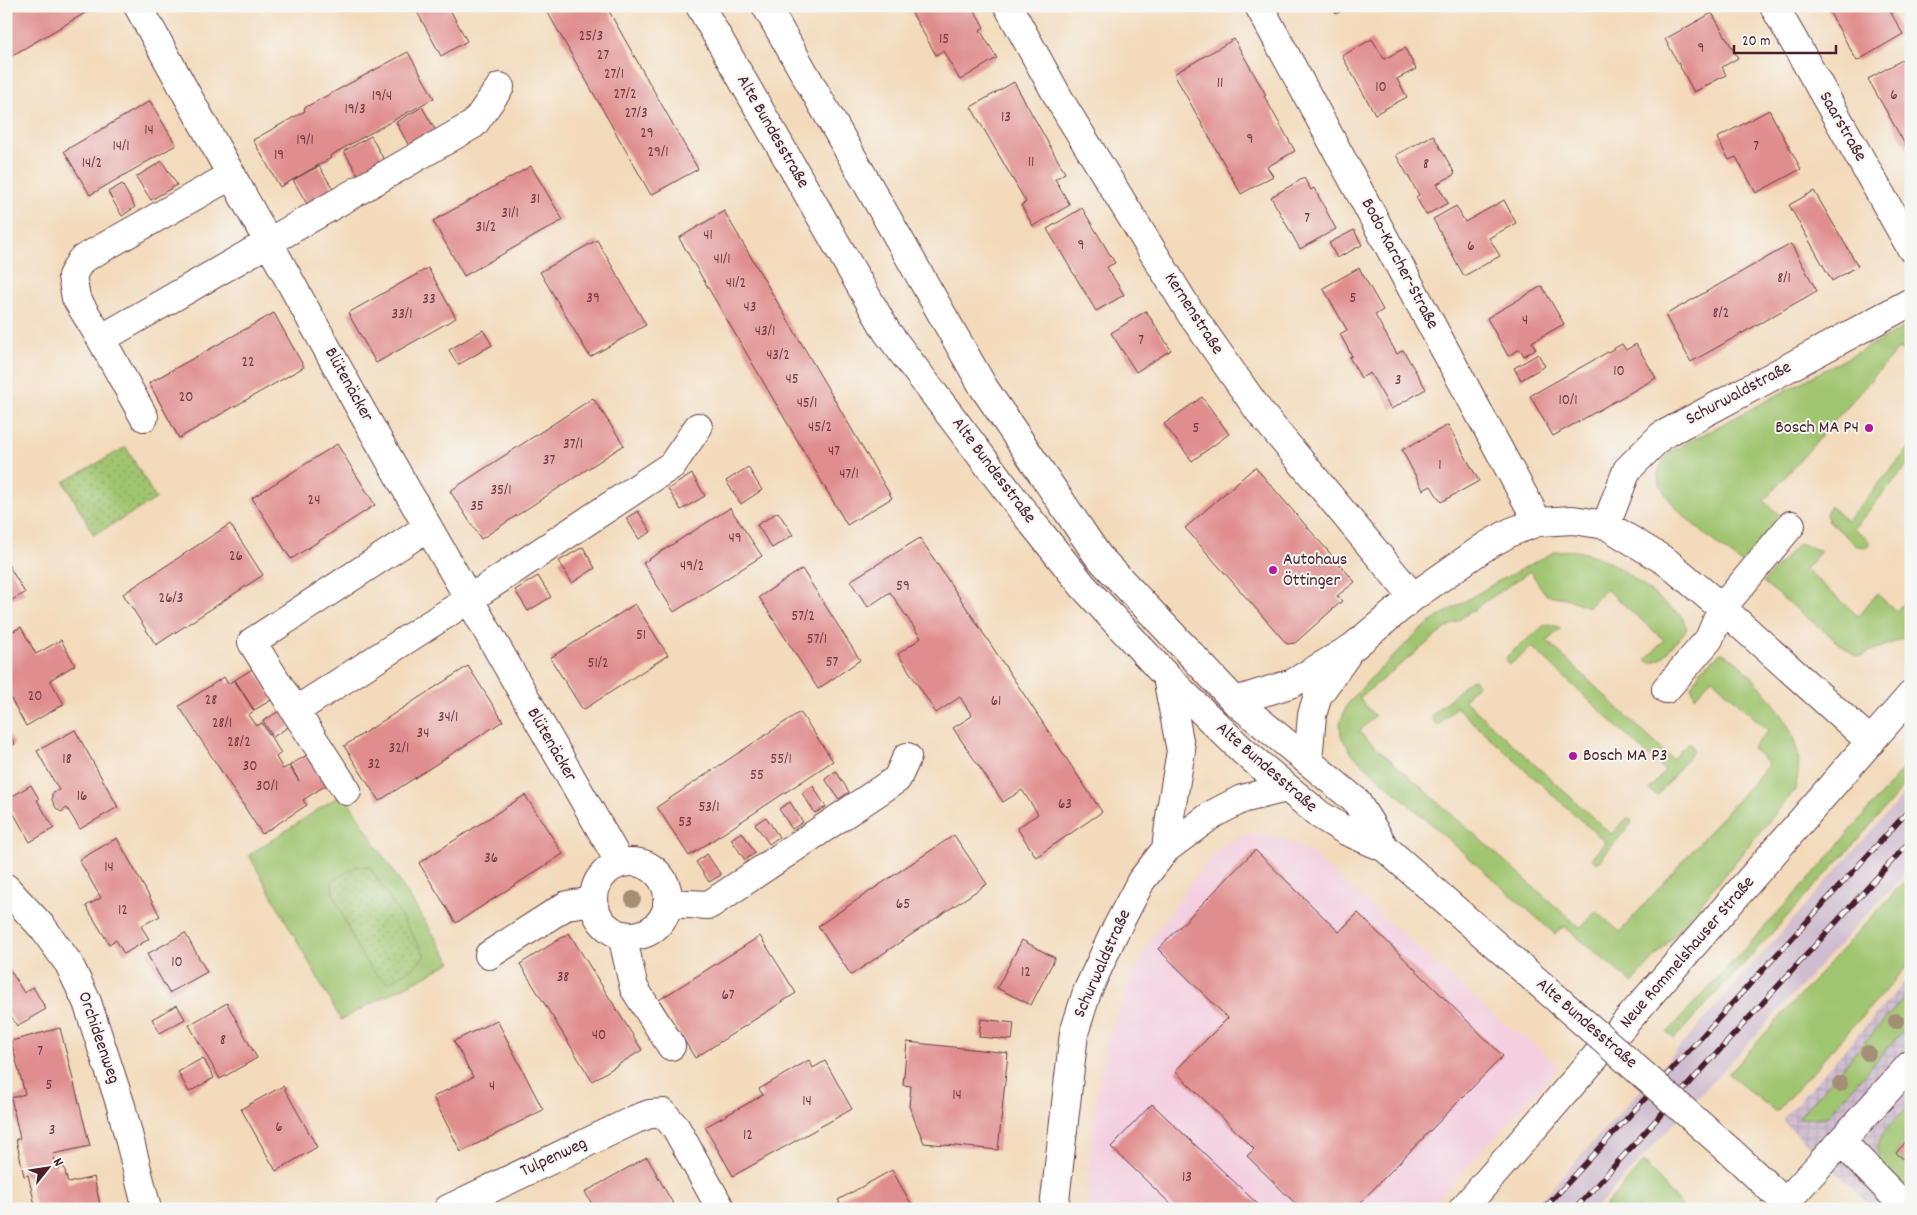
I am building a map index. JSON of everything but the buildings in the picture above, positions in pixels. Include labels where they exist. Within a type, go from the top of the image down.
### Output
[{"type":"street","name":"Blütenäcker","points":[[138,6],[270,242],[361,410],[620,863]]},
{"type":"street","name":"Alte Bundesstraße","points":[[700,6],[887,332],[1082,586],[1166,677],[1243,751],[1320,815],[1346,831],[1385,848]]},
{"type":"street","name":"Alte Bundesstraße","points":[[766,6],[984,388],[1098,556],[1235,701],[1356,801],[1385,848],[1730,1151],[1788,1206],[1911,1064]]},
{"type":"street","name":"Kernenstraße","points":[[1008,6],[1062,104],[1191,314],[1259,411],[1412,597]]},
{"type":"street","name":"Bodo-Karcher-Straße","points":[[1259,6],[1538,522]]},
{"type":"street","name":"Saarstraße","points":[[1774,6],[1911,248]]},
{"type":"street","points":[[101,339],[474,124],[500,86]]},
{"type":"street","points":[[144,418],[101,339],[76,298],[72,276],[81,260],[232,176]]},
{"type":"street","name":"Schurwaldstraße","points":[[1606,525],[1627,470],[1661,436],[1911,302]]},
{"type":"street","points":[[295,711],[468,600],[672,465],[698,427]]},
{"type":"street","points":[[1235,701],[1293,683],[1353,647],[1412,597],[1486,546],[1511,532],[1538,522],[1573,520],[1606,525],[1667,562],[1722,608],[1871,742]]},
{"type":"street","points":[[1666,689],[1709,639],[1722,608],[1791,525]]},
{"type":"street","points":[[347,792],[252,642],[428,527]]},
{"type":"street","points":[[1308,761],[1312,715],[1318,695],[1353,647]]},
{"type":"street","name":"Schurwaldstraße","points":[[1166,677],[1181,751],[1166,849]]},
{"type":"street","name":"Neue Rommelshauser Straße","points":[[1463,1209],[1911,695]]},
{"type":"street","points":[[667,903],[709,905],[897,779],[907,757]]},
{"type":"street","name":"Schurwaldstraße","points":[[1054,1209],[1074,1033],[1084,1000],[1113,935],[1141,882],[1166,849],[1212,814],[1242,799],[1286,788]]},
{"type":"street","points":[[620,863],[644,864],[654,870],[662,880],[667,891],[665,913],[660,923],[652,929],[632,936],[622,935],[602,923],[596,912],[594,901],[595,889],[600,877],[620,863]]},
{"type":"street","name":"Orchideenweg","points":[[6,888],[43,928],[69,964],[87,1002],[121,1106],[147,1209]]},
{"type":"street","points":[[490,955],[567,905],[594,901]]},
{"type":"street","points":[[622,935],[634,988],[671,1046]]},
{"type":"street","name":"Tulpenweg","points":[[448,1209],[490,1202],[636,1119],[650,1114],[662,1113],[676,1128],[722,1209]]},
{"type":"street","points":[[1842,1142],[1907,1209]]},
{"type":"shaded area","points":[[1911,786],[1911,867],[1595,1209],[1532,1209],[1686,1040]]},
{"type":"shaded area","points":[[1246,834],[1264,834],[1282,838],[1310,852],[1501,1022],[1534,1044],[1559,1067],[1429,1209],[1087,1209],[1092,1123],[1106,1043],[1124,993],[1147,946],[1194,878],[1217,850],[1233,839]]},
{"type":"shaded area","points":[[1911,975],[1911,1209],[1874,1209],[1782,1120]]},
{"type":"green space","points":[[1911,324],[1911,355],[1898,349],[1764,501],[1782,517],[1741,563],[1690,522],[1666,496],[1660,484],[1658,473],[1670,452]]},
{"type":"green space","points":[[1911,446],[1911,461],[1854,528],[1871,543],[1866,547],[1857,546],[1829,521],[1826,514],[1830,506],[1847,521]]},
{"type":"green space","points":[[126,447],[156,499],[94,535],[64,482]]},
{"type":"green space","points":[[1799,543],[1821,551],[1805,569],[1858,616],[1877,594],[1896,611],[1911,595],[1911,636],[1868,652],[1861,657],[1855,656],[1763,582]]},
{"type":"green space","points":[[1556,551],[1573,551],[1591,555],[1619,568],[1682,617],[1687,629],[1661,659],[1651,663],[1646,660],[1664,640],[1606,589],[1588,607],[1566,598],[1546,595],[1530,571],[1441,632],[1359,698],[1375,716],[1359,732],[1580,928],[1596,911],[1620,932],[1769,764],[1752,748],[1768,731],[1712,678],[1695,697],[1691,687],[1702,669],[1721,653],[1728,656],[1745,670],[1771,700],[1790,729],[1799,759],[1795,790],[1632,983],[1564,926],[1555,934],[1352,754],[1341,736],[1340,723],[1347,705],[1367,682],[1419,631],[1435,619],[1497,582]]},
{"type":"green space","points":[[1550,624],[1561,628],[1547,641],[1672,759],[1688,743],[1691,744],[1693,751],[1657,795],[1649,790],[1665,771],[1532,647],[1509,665],[1506,659],[1508,655],[1545,625]]},
{"type":"green space","points":[[1474,679],[1478,683],[1464,700],[1611,834],[1627,818],[1631,820],[1632,823],[1599,861],[1596,863],[1592,858],[1605,842],[1456,707],[1438,726],[1435,724],[1432,718],[1433,714],[1470,680]]},
{"type":"green space","points":[[1911,759],[1911,778],[1856,842],[1674,1039],[1667,1033],[1820,867]]},
{"type":"green space","points":[[343,793],[451,962],[341,1020],[249,855]]},
{"type":"green space","points":[[357,866],[370,867],[425,955],[414,967],[388,983],[369,966],[361,955],[333,893],[332,881]]},
{"type":"green space","points":[[1911,874],[1911,962],[1776,1112],[1728,1074]]},
{"type":"green space","points":[[1911,990],[1911,1022],[1826,1117],[1797,1119]]},
{"type":"green space","points":[[1911,1104],[1911,1136],[1896,1153],[1911,1165],[1911,1177],[1902,1187],[1882,1163],[1878,1154],[1878,1146],[1886,1130]]},
{"type":"green space","points":[[1644,1162],[1684,1209],[1602,1209]]},
{"type":"railway","points":[[1544,1209],[1911,808]]},
{"type":"railway","points":[[1575,1209],[1911,840]]},
{"type":"place","name":"Bosch MA P4","points":[[1869,428]]},
{"type":"place","name":"Autohaus Öttinger","points":[[1273,570]]},
{"type":"place","name":"Bosch MA P3","points":[[1573,756]]}]
